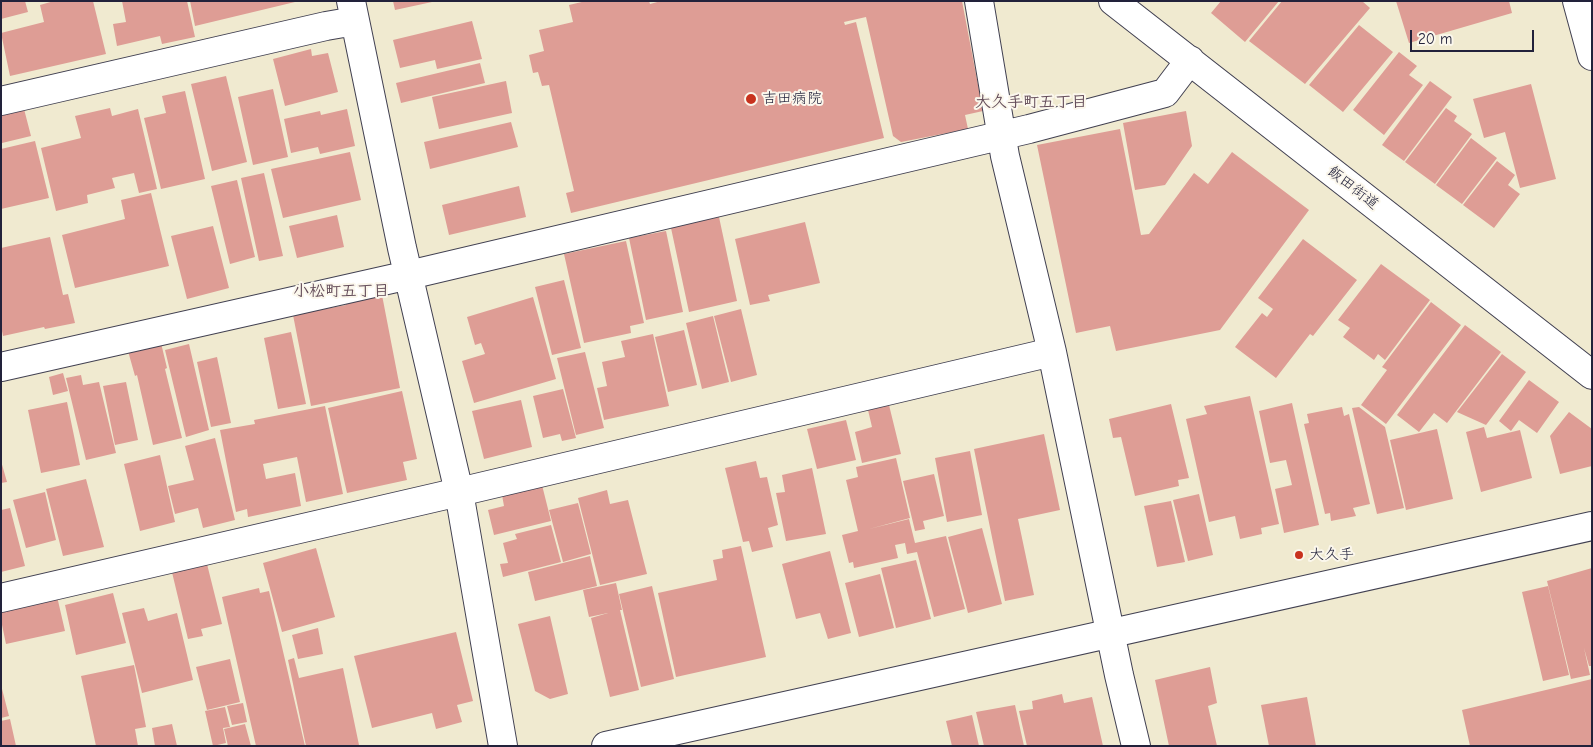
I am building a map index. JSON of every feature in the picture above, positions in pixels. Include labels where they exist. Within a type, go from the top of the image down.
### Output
[{"type":"street","points":[[979,1],[1001,135],[1052,352],[1110,632],[1136,746]]},
{"type":"street","name":"飯田街道","points":[[1113,1],[1592,375]]},
{"type":"street","points":[[1577,1],[1592,56]]},
{"type":"street","points":[[1,101],[326,26],[353,11],[402,248],[410,275],[459,492],[503,746]]},
{"type":"street","points":[[1,367],[410,275],[1001,135],[1165,93],[1190,60]]},
{"type":"street","points":[[1,598],[1052,352]]},
{"type":"street","points":[[606,746],[1110,632],[1592,526]]},
{"type":"building","points":[[1,1],[25,1],[28,12],[1,19]]},
{"type":"building","points":[[54,1],[93,1],[106,54],[10,76],[1,33],[44,22],[40,5]]},
{"type":"building","points":[[122,1],[187,1],[195,37],[162,44],[160,36],[117,46],[113,24],[126,22]]},
{"type":"building","points":[[190,1],[295,1],[295,2],[195,26]]},
{"type":"building","points":[[393,1],[432,1],[432,2],[395,10]]},
{"type":"building","name":"吉田病院","points":[[586,1],[649,1],[650,4],[661,1],[962,1],[983,111],[965,115],[968,129],[901,142],[893,136],[866,17],[844,22],[845,25],[856,22],[884,138],[571,213],[566,193],[574,191],[549,85],[542,86],[538,72],[533,73],[529,55],[544,51],[539,30],[573,22],[569,5]]},
{"type":"building","points":[[1221,1],[1279,1],[1245,42],[1211,13]]},
{"type":"building","points":[[1282,1],[1362,1],[1370,8],[1305,84],[1249,41]]},
{"type":"building","points":[[1396,1],[1509,1],[1512,13],[1409,43]]},
{"type":"building","points":[[472,21],[482,59],[437,69],[435,60],[400,68],[393,40]]},
{"type":"building","points":[[1359,25],[1393,52],[1343,112],[1309,85]]},
{"type":"building","points":[[311,49],[312,56],[328,53],[338,92],[285,106],[273,59]]},
{"type":"building","points":[[1399,52],[1417,66],[1409,75],[1423,85],[1384,135],[1353,110]]},
{"type":"building","points":[[480,63],[485,83],[401,103],[396,83]]},
{"type":"building","points":[[226,76],[247,162],[212,171],[191,84]]},
{"type":"building","points":[[506,81],[512,113],[439,129],[432,97]]},
{"type":"building","points":[[1430,81],[1452,97],[1404,161],[1382,145]]},
{"type":"building","points":[[1531,84],[1556,179],[1520,188],[1505,132],[1484,138],[1473,99]]},
{"type":"building","points":[[273,89],[288,157],[253,165],[238,97]]},
{"type":"building","points":[[185,91],[205,179],[161,189],[144,118],[166,113],[162,96]]},
{"type":"building","points":[[110,108],[112,116],[138,109],[157,189],[139,193],[134,173],[112,178],[115,188],[87,195],[88,203],[56,211],[41,148],[81,138],[75,116]]},
{"type":"building","points":[[1446,108],[1457,116],[1454,121],[1472,134],[1435,184],[1405,162]]},
{"type":"building","points":[[24,109],[31,136],[2,143],[1,115]]},
{"type":"building","points":[[347,109],[355,146],[320,154],[318,147],[291,153],[284,119],[320,111],[321,115]]},
{"type":"building","points":[[1186,111],[1192,146],[1165,185],[1135,190],[1123,123]]},
{"type":"building","points":[[511,122],[518,147],[430,169],[424,142]]},
{"type":"building","points":[[1120,129],[1141,235],[1149,234],[1194,173],[1208,184],[1232,152],[1309,210],[1220,330],[1116,351],[1110,326],[1076,333],[1037,145]]},
{"type":"building","points":[[1471,138],[1497,158],[1462,204],[1436,185]]},
{"type":"building","points":[[35,141],[49,198],[1,209],[1,149]]},
{"type":"building","points":[[350,152],[361,200],[283,218],[271,169]]},
{"type":"building","points":[[1497,161],[1515,175],[1508,185],[1520,194],[1494,228],[1463,205]]},
{"type":"building","points":[[264,173],[283,256],[259,261],[241,178]]},
{"type":"building","points":[[237,180],[255,257],[230,264],[211,186]]},
{"type":"building","points":[[519,186],[526,217],[449,235],[442,205]]},
{"type":"building","points":[[151,193],[169,266],[75,288],[62,235],[125,219],[121,200]]},
{"type":"building","points":[[337,215],[344,247],[297,258],[289,226]]},
{"type":"building","points":[[719,217],[737,301],[689,312],[671,228]]},
{"type":"building","points":[[805,222],[820,283],[768,295],[770,301],[750,305],[735,239]]},
{"type":"building","points":[[213,226],[229,288],[187,299],[171,236]]},
{"type":"building","points":[[666,231],[683,312],[646,320],[629,238]]},
{"type":"building","points":[[50,237],[63,295],[68,294],[75,323],[45,329],[44,327],[3,336],[1,326],[1,248]]},
{"type":"building","points":[[1303,239],[1357,280],[1313,336],[1310,334],[1276,378],[1235,347],[1262,313],[1267,317],[1273,309],[1258,298]]},
{"type":"building","points":[[626,241],[644,323],[630,326],[631,333],[584,343],[564,254]]},
{"type":"building","points":[[1381,264],[1430,300],[1385,360],[1378,354],[1374,360],[1343,337],[1350,328],[1338,320]]},
{"type":"building","points":[[564,280],[581,348],[552,355],[535,287]]},
{"type":"building","points":[[382,295],[400,388],[311,406],[293,315],[346,305],[346,302]]},
{"type":"building","points":[[533,297],[556,379],[474,403],[462,361],[485,354],[481,343],[475,345],[467,317]]},
{"type":"building","points":[[1431,302],[1461,325],[1386,424],[1361,405],[1387,370],[1382,367]]},
{"type":"building","points":[[741,309],[757,375],[731,382],[714,316]]},
{"type":"building","points":[[713,316],[729,382],[702,389],[686,323]]},
{"type":"building","points":[[1465,325],[1501,352],[1447,423],[1434,413],[1419,432],[1397,415]]},
{"type":"building","points":[[684,330],[697,385],[668,392],[655,337]]},
{"type":"building","points":[[291,332],[306,404],[278,409],[264,338]]},
{"type":"building","points":[[653,334],[669,406],[604,420],[597,388],[607,386],[602,362],[625,357],[621,341]]},
{"type":"building","points":[[161,343],[167,368],[165,369],[182,438],[153,445],[137,375],[135,376],[128,351]]},
{"type":"building","points":[[189,344],[209,430],[186,437],[165,350]]},
{"type":"building","points":[[585,352],[604,428],[576,435],[557,358]]},
{"type":"building","points":[[1502,354],[1526,372],[1486,425],[1457,412]]},
{"type":"building","points":[[217,357],[231,423],[211,427],[197,362]]},
{"type":"building","points":[[63,373],[68,391],[53,395],[49,377]]},
{"type":"building","points":[[81,375],[83,385],[99,382],[116,453],[86,460],[66,378]]},
{"type":"building","points":[[1529,380],[1559,402],[1537,433],[1519,420],[1511,431],[1499,421]]},
{"type":"building","points":[[126,382],[138,440],[115,445],[103,386]]},
{"type":"building","points":[[563,389],[576,438],[562,441],[560,434],[543,438],[533,396]]},
{"type":"building","points":[[402,391],[417,459],[403,462],[407,480],[347,493],[328,408]]},
{"type":"building","points":[[1250,396],[1279,524],[1261,528],[1262,534],[1240,539],[1235,516],[1209,522],[1186,419],[1207,414],[1204,406]]},
{"type":"building","points":[[521,400],[532,447],[484,459],[472,411]]},
{"type":"building","points":[[67,402],[80,465],[41,473],[28,410]]},
{"type":"building","points":[[1292,403],[1319,525],[1284,533],[1275,489],[1292,485],[1286,460],[1270,463],[1259,411]]},
{"type":"building","points":[[1171,404],[1189,478],[1178,480],[1179,486],[1135,496],[1121,437],[1113,438],[1109,419]]},
{"type":"building","points":[[889,405],[901,454],[862,463],[855,432],[872,427],[868,410]]},
{"type":"building","points":[[325,406],[343,494],[306,502],[297,457],[263,464],[266,479],[295,473],[301,506],[248,517],[247,509],[236,512],[220,430],[255,424],[254,420]]},
{"type":"building","points":[[1342,407],[1344,416],[1349,414],[1370,504],[1353,508],[1356,516],[1331,521],[1330,513],[1325,514],[1304,424],[1309,423],[1307,414]]},
{"type":"building","points":[[1359,407],[1385,427],[1404,508],[1377,514],[1352,408]]},
{"type":"building","points":[[1569,412],[1592,429],[1592,466],[1560,474],[1550,436]]},
{"type":"building","points":[[846,420],[856,460],[817,469],[807,429]]},
{"type":"building","points":[[1484,427],[1487,438],[1520,430],[1532,478],[1481,492],[1466,432]]},
{"type":"building","points":[[1437,429],[1453,499],[1406,510],[1390,440]]},
{"type":"building","points":[[1044,434],[1060,510],[1018,519],[1034,595],[1005,601],[974,449]]},
{"type":"building","points":[[215,438],[235,520],[203,528],[198,508],[175,514],[168,486],[194,480],[185,446]]},
{"type":"building","points":[[970,451],[982,515],[947,522],[935,458]]},
{"type":"building","points":[[160,455],[175,522],[140,531],[124,464]]},
{"type":"building","points":[[896,458],[910,518],[869,529],[909,519],[915,543],[946,536],[965,609],[934,617],[917,552],[907,554],[905,543],[895,545],[898,558],[854,568],[853,562],[849,563],[842,535],[858,531],[846,480],[858,477],[856,467]]},
{"type":"building","points":[[1,461],[7,482],[1,483]]},
{"type":"building","points":[[756,461],[760,478],[767,477],[778,525],[768,528],[773,547],[752,552],[749,541],[743,542],[725,468]]},
{"type":"building","points":[[812,468],[826,534],[786,541],[776,493],[785,492],[782,475]]},
{"type":"building","points":[[934,474],[944,516],[923,521],[925,529],[915,531],[903,481]]},
{"type":"building","points":[[86,479],[104,547],[63,556],[46,489]]},
{"type":"building","points":[[542,485],[551,521],[494,535],[488,510],[504,506],[502,495]]},
{"type":"building","points":[[607,490],[610,504],[628,500],[647,574],[600,585],[578,498]]},
{"type":"building","points":[[45,492],[56,540],[26,548],[13,500]]},
{"type":"building","points":[[1199,494],[1213,555],[1188,561],[1173,500]]},
{"type":"building","points":[[1171,501],[1185,562],[1157,567],[1144,506]]},
{"type":"building","points":[[578,503],[591,554],[563,562],[549,510]]},
{"type":"building","points":[[10,508],[25,566],[1,572],[1,510]]},
{"type":"building","points":[[551,525],[561,562],[503,577],[500,564],[508,563],[503,543],[517,539],[515,534]]},
{"type":"building","points":[[982,528],[1002,604],[968,613],[948,537]]},
{"type":"building","points":[[741,546],[766,657],[676,677],[658,593],[717,580],[713,560],[723,558],[722,550]]},
{"type":"building","points":[[316,548],[335,617],[282,632],[263,563]]},
{"type":"building","points":[[830,551],[851,633],[828,639],[820,613],[796,619],[782,564]]},
{"type":"building","points":[[205,556],[222,624],[201,629],[203,636],[188,639],[170,564]]},
{"type":"building","points":[[590,556],[597,586],[535,601],[528,572]]},
{"type":"building","points":[[916,560],[931,619],[896,628],[881,568]]},
{"type":"building","points":[[1592,568],[1592,666],[1589,666],[1584,648],[1590,675],[1571,679],[1547,581]]},
{"type":"building","points":[[880,574],[894,628],[859,637],[845,583]]},
{"type":"building","points":[[616,583],[622,610],[620,610],[639,690],[610,697],[591,618],[608,613],[589,617],[583,590]]},
{"type":"building","points":[[652,586],[674,679],[641,687],[619,594]]},
{"type":"building","points":[[1548,586],[1569,675],[1543,681],[1522,592]]},
{"type":"building","points":[[259,588],[260,593],[269,591],[305,746],[256,746],[222,597]]},
{"type":"building","points":[[56,592],[65,631],[6,644],[1,620],[1,604]]},
{"type":"building","points":[[113,593],[126,643],[76,655],[65,605]]},
{"type":"building","points":[[144,608],[148,621],[177,613],[193,680],[142,693],[122,613]]},
{"type":"building","points":[[550,616],[568,694],[550,699],[535,691],[518,624]]},
{"type":"building","points":[[318,628],[323,654],[298,659],[292,635]]},
{"type":"building","points":[[456,632],[473,701],[457,705],[462,722],[436,729],[432,713],[372,728],[354,656]]},
{"type":"building","points":[[294,658],[299,678],[343,668],[359,745],[306,746],[288,660]]},
{"type":"building","points":[[230,659],[240,702],[207,710],[196,667]]},
{"type":"building","points":[[134,665],[146,727],[135,729],[138,746],[96,746],[81,676]]},
{"type":"building","points":[[1210,667],[1217,703],[1208,706],[1217,746],[1169,746],[1155,680]]},
{"type":"building","points":[[1592,679],[1592,746],[1470,746],[1462,710]]},
{"type":"building","points":[[1,685],[9,716],[1,718]]},
{"type":"building","points":[[1062,694],[1064,703],[1092,697],[1103,746],[1027,746],[1019,711],[1033,709],[1032,701]]},
{"type":"building","points":[[1307,697],[1316,746],[1269,746],[1261,705]]},
{"type":"building","points":[[243,703],[247,722],[232,725],[227,706]]},
{"type":"building","points":[[1015,705],[1024,746],[984,746],[976,712]]},
{"type":"building","points":[[225,707],[230,727],[223,728],[226,743],[213,746],[205,711]]},
{"type":"building","points":[[972,715],[979,746],[952,746],[946,721]]},
{"type":"building","points":[[10,719],[16,746],[1,746],[1,721]]},
{"type":"building","points":[[172,724],[177,746],[155,746],[152,728]]},
{"type":"building","points":[[245,724],[251,746],[228,746],[224,729]]},
{"type":"place","name":"吉田病院","points":[[751,99]]},
{"type":"place","name":"大久手","points":[[1299,555]]},
{"type":"district","name":"大久手町五丁目","points":[[1031,102]]},
{"type":"district","name":"小松町五丁目","points":[[341,291]]}]
